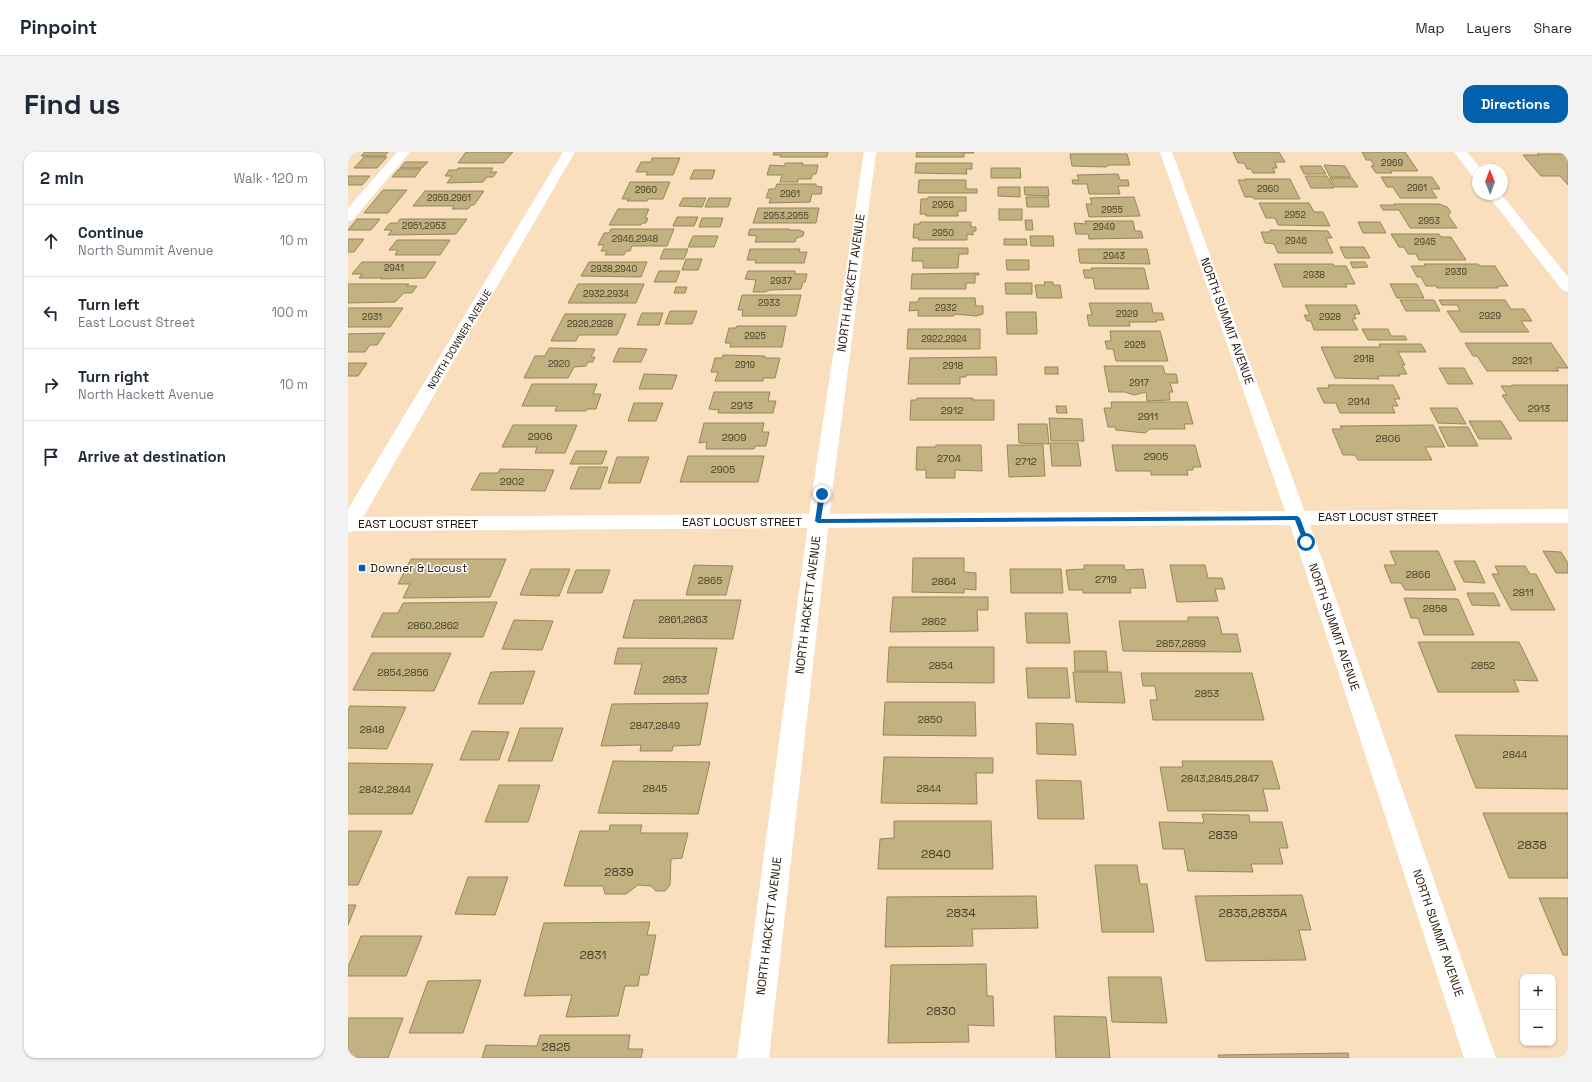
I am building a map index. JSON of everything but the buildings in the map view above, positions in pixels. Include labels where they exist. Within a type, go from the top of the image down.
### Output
[{"type":"street","points":[[348,217],[404,152]]},
{"type":"street","name":"NORTH DOWNER AVENUE","points":[[348,525],[569,152]]},
{"type":"street","name":"NORTH HACKETT AVENUE","points":[[753,1058],[818,521],[870,152]]},
{"type":"street","name":"NORTH SUMMIT AVENUE","points":[[1166,152],[1297,518],[1480,1058]]},
{"type":"street","points":[[1460,152],[1472,167]]},
{"type":"street","points":[[1499,200],[1568,287]]},
{"type":"street","name":"EAST LOCUST STREET","points":[[348,525],[1568,516]]},
{"type":"place","name":"Downer & Locust","points":[[362,568]]},
{"type":"route","points":[[822,494],[818,521],[1297,518],[1306,542]]}]
